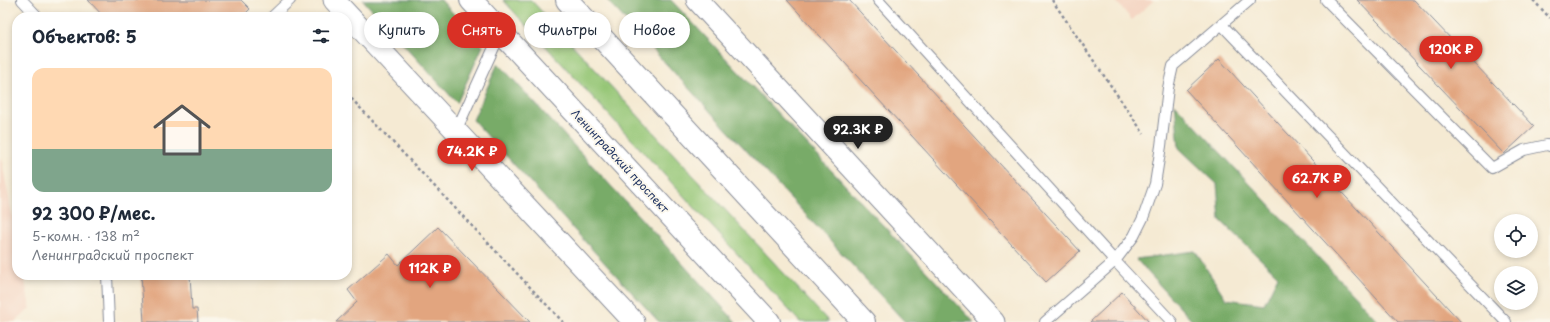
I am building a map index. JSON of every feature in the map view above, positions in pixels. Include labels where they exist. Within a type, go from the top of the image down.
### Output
[{"type":"main road","name":"Ленинградский проспект","points":[[471,0],[483,12]]},
{"type":"main road","points":[[566,0],[864,322]]},
{"type":"main road","name":"Ленинградский проспект","points":[[516,47],[769,322]]},
{"type":"street","points":[[334,0],[345,12]]},
{"type":"street","points":[[696,0],[994,322]]},
{"type":"street","points":[[352,19],[634,322]]},
{"type":"lane","points":[[22,0],[33,12]]},
{"type":"lane","points":[[277,12],[290,0]]},
{"type":"lane","points":[[878,0],[1172,322]]},
{"type":"lane","points":[[1044,322],[1115,261],[1134,236],[1143,218],[1155,184],[1168,88],[1173,66],[1250,0]]},
{"type":"lane","points":[[1326,0],[1492,168],[1524,150],[1547,145],[1550,146]]},
{"type":"lane","points":[[1222,25],[1506,322]]},
{"type":"lane","points":[[456,131],[495,48]]},
{"type":"lane","points":[[107,280],[109,322]]},
{"type":"path","points":[[1052,0],[1160,155]]},
{"type":"path","points":[[1533,0],[1550,18]]},
{"type":"path","points":[[352,99],[563,322]]},
{"type":"shaded area","points":[[1115,0],[1154,0],[1132,20]]},
{"type":"shaded area","points":[[0,152],[12,214],[12,280],[25,280],[30,308],[15,322],[0,322]]},
{"type":"green space","points":[[363,0],[441,0],[452,12],[447,12],[447,48],[482,48],[457,103],[407,48],[439,48],[439,12],[374,12]]},
{"type":"green space","points":[[503,0],[531,0],[542,12],[524,12],[524,23],[516,14],[516,12],[514,12]]},
{"type":"green space","points":[[607,0],[671,0],[682,12],[619,12]]},
{"type":"green space","points":[[690,20],[974,322],[905,322],[651,48],[690,48]]},
{"type":"green space","points":[[547,48],[575,48],[829,322],[800,322]]},
{"type":"green space","points":[[498,63],[736,322],[659,322],[473,120]]},
{"type":"green space","points":[[1175,104],[1379,322],[1193,322],[1136,259],[1195,251],[1226,299],[1264,304],[1278,276],[1220,220],[1217,184],[1179,148]]},
{"type":"building","points":[[88,0],[241,0],[250,9],[247,12],[99,12]]},
{"type":"building","points":[[787,0],[849,0],[1080,251],[1046,282]]},
{"type":"building","points":[[1357,0],[1414,0],[1534,126],[1504,154]]},
{"type":"building","points":[[1219,59],[1461,322],[1398,322],[1186,90]]},
{"type":"building","points":[[438,227],[530,322],[336,322],[357,302],[348,290],[389,254],[398,265]]},
{"type":"building","points":[[141,280],[190,280],[192,309],[197,309],[198,322],[144,322]]},
{"type":"building","points":[[1122,292],[1149,322],[1090,322]]}]
